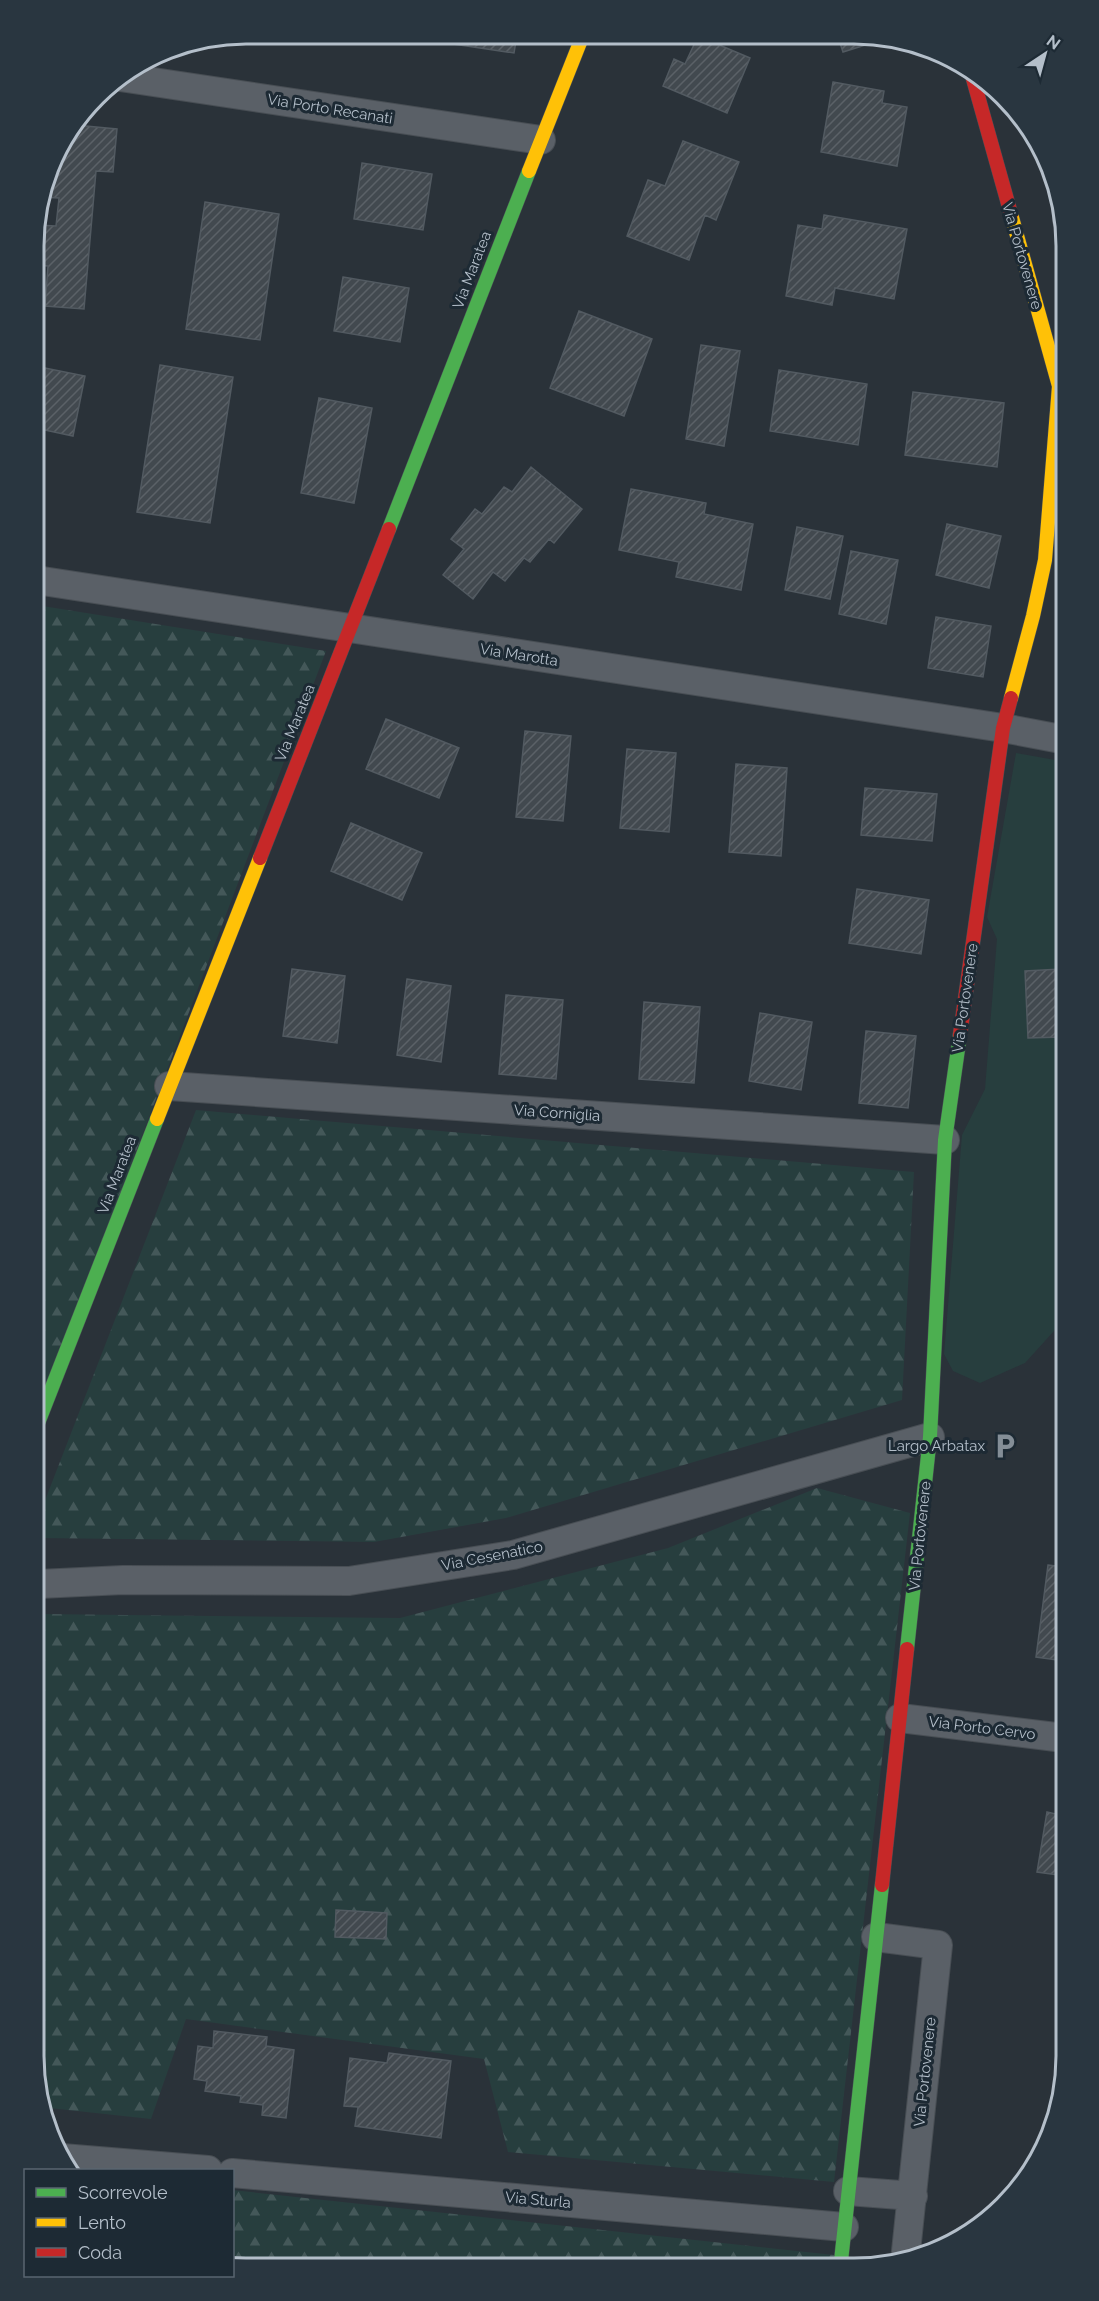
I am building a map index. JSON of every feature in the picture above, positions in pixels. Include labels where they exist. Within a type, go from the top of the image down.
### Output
[{"type":"street","name":"Via Maratea","points":[[44,1408],[579,44]]},
{"type":"street","name":"Via Porto Recanati","points":[[132,79],[540,140]]},
{"type":"street","name":"Via Portovenere","points":[[974,84],[1056,375]]},
{"type":"street","name":"Via Portovenere","points":[[841,2258],[930,1437],[945,1140],[1003,728],[1033,616],[1045,560],[1056,432]]},
{"type":"street","name":"Via Marotta","points":[[44,581],[1003,728],[1056,738]]},
{"type":"street","name":"Via Corniglia","points":[[169,1086],[945,1140]]},
{"type":"street","name":"Via Cesenatico","points":[[44,1584],[123,1580],[350,1581],[513,1555],[930,1437]]},
{"type":"street","name":"Via Porto Cervo","points":[[900,1718],[1055,1737]]},
{"type":"street","name":"Via Portovenere","points":[[876,1937],[938,1945],[906,2251]]},
{"type":"street","points":[[73,2159],[196,2169]]},
{"type":"street","name":"Via Sturla","points":[[234,2173],[844,2227]]},
{"type":"street","points":[[848,2192],[913,2196]]},
{"type":"green space","points":[[44,606],[326,651],[44,1394]]},
{"type":"green space","points":[[1016,753],[1056,760],[1056,969],[1025,971],[1028,1038],[1056,1037],[1055,1329],[1025,1363],[980,1383],[953,1371],[944,1354],[962,1135],[985,1089],[997,939],[987,917]]},
{"type":"green space","points":[[196,1110],[914,1172],[902,1400],[506,1518],[374,1542],[44,1538],[44,1503]]},
{"type":"green space","points":[[817,1488],[910,1513],[834,2182],[508,2152],[484,2059],[186,2019],[151,2119],[50,2108],[45,2082],[44,2055],[44,1614],[400,1618],[668,1548]],"holes":[[[337,1910],[387,1913],[386,1939],[335,1936]]]},
{"type":"green space","points":[[234,2190],[834,2255],[834,2258],[234,2257]]},
{"type":"building","points":[[454,44],[516,44],[514,53]]},
{"type":"building","points":[[694,44],[717,44],[750,58],[727,113],[663,86],[674,59],[685,64]]},
{"type":"building","points":[[840,44],[868,44],[843,52]]},
{"type":"building","points":[[833,82],[884,91],[882,103],[907,107],[897,166],[821,152]]},
{"type":"building","points":[[83,126],[117,129],[113,172],[96,171],[84,309],[45,306],[48,266],[44,266],[45,225],[56,226],[59,198],[49,197],[64,158]]},
{"type":"building","points":[[683,141],[739,162],[716,220],[705,215],[689,260],[627,236],[648,180],[665,186]]},
{"type":"building","points":[[362,163],[432,174],[423,230],[354,219]]},
{"type":"building","points":[[205,202],[279,214],[260,340],[186,329]]},
{"type":"building","points":[[824,215],[907,229],[894,299],[835,288],[832,305],[786,296],[798,225],[822,229]]},
{"type":"building","points":[[343,277],[409,288],[400,342],[334,331]]},
{"type":"building","points":[[579,311],[652,339],[624,416],[550,388]]},
{"type":"building","points":[[701,345],[740,351],[724,446],[686,439]]},
{"type":"building","points":[[160,365],[233,377],[210,523],[137,512]]},
{"type":"building","points":[[44,368],[85,376],[73,436],[44,430]]},
{"type":"building","points":[[779,370],[867,384],[858,445],[770,431]]},
{"type":"building","points":[[913,392],[1004,403],[997,467],[905,455]]},
{"type":"building","points":[[319,398],[372,408],[354,503],[301,493]]},
{"type":"building","points":[[531,467],[582,509],[554,543],[549,539],[530,562],[524,558],[505,581],[493,572],[473,599],[443,575],[464,549],[451,539],[475,509],[482,514],[504,487],[512,492]]},
{"type":"building","points":[[631,489],[706,503],[704,514],[753,524],[741,590],[676,577],[679,562],[619,550]]},
{"type":"building","points":[[947,524],[1001,536],[989,588],[936,575]]},
{"type":"building","points":[[797,527],[843,536],[830,599],[785,590]]},
{"type":"building","points":[[851,551],[898,560],[886,624],[839,614]]},
{"type":"building","points":[[936,617],[991,626],[983,677],[928,668]]},
{"type":"building","points":[[386,719],[459,748],[439,798],[366,769]]},
{"type":"building","points":[[525,731],[571,736],[563,821],[516,817]]},
{"type":"building","points":[[627,749],[676,753],[669,832],[620,828]]},
{"type":"building","points":[[736,764],[787,768],[781,856],[729,852]]},
{"type":"building","points":[[865,788],[937,794],[932,841],[861,835]]},
{"type":"building","points":[[351,823],[422,853],[402,900],[331,871]]},
{"type":"building","points":[[857,889],[929,900],[921,954],[849,943]]},
{"type":"building","points":[[292,969],[345,976],[337,1043],[283,1036]]},
{"type":"building","points":[[1056,969],[1056,1037],[1028,1038],[1025,971]]},
{"type":"building","points":[[407,979],[451,986],[441,1062],[397,1055]]},
{"type":"building","points":[[506,995],[563,1000],[556,1079],[499,1074]]},
{"type":"building","points":[[644,1002],[700,1007],[694,1083],[639,1079]]},
{"type":"building","points":[[760,1013],[812,1022],[801,1090],[749,1081]]},
{"type":"building","points":[[866,1031],[916,1036],[908,1108],[859,1103]]},
{"type":"building","points":[[1048,1565],[1055,1566],[1055,1660],[1036,1657]]},
{"type":"building","points":[[1047,1812],[1055,1814],[1055,1875],[1037,1872]]},
{"type":"building","points":[[336,1910],[387,1913],[386,1939],[335,1937]]},
{"type":"building","points":[[214,2031],[267,2037],[266,2046],[294,2050],[286,2118],[262,2115],[263,2105],[240,2102],[241,2096],[205,2091],[207,2081],[194,2079],[198,2046],[213,2048]]},
{"type":"building","points":[[389,2053],[451,2061],[441,2138],[355,2126],[358,2107],[344,2106],[350,2058],[387,2063]]},
{"type":"traffic: fast","points":[[389,529],[529,171]]},
{"type":"traffic: fast","points":[[907,1649],[930,1437],[945,1140],[960,1035]]},
{"type":"traffic: fast","points":[[44,1408],[157,1119]]},
{"type":"traffic: fast","points":[[841,2258],[882,1885]]},
{"type":"traffic: slow","points":[[529,171],[579,44]]},
{"type":"traffic: slow","points":[[1011,214],[1056,375]]},
{"type":"traffic: slow","points":[[1011,698],[1045,560],[1056,425]]},
{"type":"traffic: slow","points":[[157,1119],[260,858]]},
{"type":"traffic: jam","points":[[975,84],[1011,214]]},
{"type":"traffic: jam","points":[[260,858],[389,529]]},
{"type":"traffic: jam","points":[[960,1035],[1003,728],[1011,698]]},
{"type":"traffic: jam","points":[[882,1885],[907,1649]]},
{"type":"place","name":"Largo Arbatax","points":[[1005,1446]]}]
